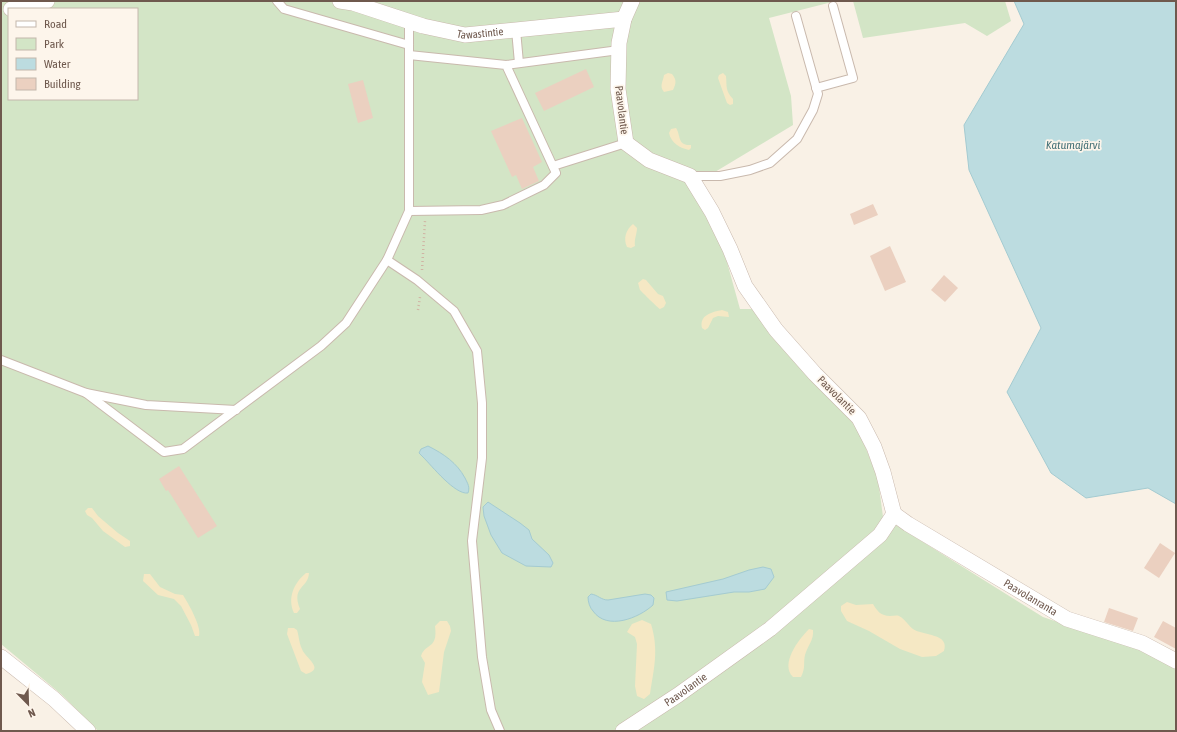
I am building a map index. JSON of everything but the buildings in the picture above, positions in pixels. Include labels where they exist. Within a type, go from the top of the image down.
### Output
[{"type":"street","points":[[15,8],[47,1]]},
{"type":"street","name":"Tawastintie","points":[[340,1],[353,3],[423,26],[465,35],[624,19]]},
{"type":"street","name":"Paavolantie","points":[[623,731],[678,695],[770,629],[880,535],[894,514],[884,472],[874,447],[859,418],[815,374],[776,330],[745,286],[730,249],[712,212],[690,176],[649,160],[626,143],[618,89],[619,50],[624,19],[632,1]]},
{"type":"street","name":"Paavolanranta","points":[[894,514],[908,524],[1067,619],[1142,643],[1176,661]]},
{"type":"street","points":[[1,657],[54,700],[88,731]]},
{"type":"lane","points":[[277,1],[284,10],[409,45]]},
{"type":"lane","points":[[816,88],[852,78],[833,6]]},
{"type":"lane","points":[[690,176],[720,176],[750,170],[770,163],[797,139],[813,110],[818,94],[796,16]]},
{"type":"lane","points":[[86,393],[164,452],[183,449],[321,346],[346,323],[388,260],[409,211],[409,22]]},
{"type":"lane","points":[[516,30],[518,63]]},
{"type":"lane","points":[[409,55],[506,65],[619,50]]},
{"type":"lane","points":[[409,211],[481,210],[503,205],[544,185],[556,173],[506,65]]},
{"type":"lane","points":[[553,166],[626,143]]},
{"type":"lane","points":[[388,260],[421,283],[454,311],[477,351],[482,403],[482,458],[472,541],[482,657],[490,710],[500,731]]},
{"type":"lane","points":[[1,360],[86,393],[146,405],[236,410]]},
{"type":"path","points":[[418,310],[426,222],[422,211]]},
{"type":"green space","points":[[1,1],[836,1],[769,18],[791,96],[793,125],[690,187],[715,219],[740,309],[753,309],[845,413],[859,431],[878,479],[883,517],[1043,617],[1154,655],[1176,666],[1176,731],[98,731],[61,694],[1,644]]},
{"type":"green space","points":[[853,1],[1005,1],[1011,21],[987,36],[965,23],[863,38]]},
{"type":"sand","points":[[668,73],[674,76],[675,84],[673,90],[664,92],[662,84],[664,75]]},
{"type":"sand","points":[[723,73],[726,76],[728,91],[733,99],[733,104],[730,105],[727,103],[718,78],[719,75]]},
{"type":"sand","points":[[676,128],[681,142],[683,144],[691,145],[689,150],[679,146],[670,137],[669,133],[671,129]]},
{"type":"sand","points":[[633,224],[637,230],[635,246],[631,248],[627,247],[625,237]]},
{"type":"sand","points":[[643,279],[646,280],[658,294],[663,296],[666,303],[664,307],[660,309],[640,290],[638,283]]},
{"type":"sand","points":[[722,310],[728,312],[729,317],[718,316],[713,318],[708,328],[705,330],[702,328],[702,320],[704,317],[710,313]]},
{"type":"sand","points":[[88,508],[92,508],[98,516],[130,541],[130,546],[125,547],[103,531],[92,518],[87,515],[85,511]]},
{"type":"sand","points":[[306,573],[309,573],[308,578],[297,596],[300,609],[297,613],[294,613],[291,602],[293,591],[298,581]]},
{"type":"sand","points":[[144,574],[150,574],[160,587],[175,594],[183,595],[197,621],[199,636],[195,636],[181,606],[174,599],[158,595],[143,581]]},
{"type":"sand","points":[[847,602],[856,605],[873,604],[882,614],[887,616],[899,616],[913,629],[939,638],[943,641],[945,645],[944,651],[936,656],[922,657],[900,649],[869,631],[847,621],[841,611],[841,606]]},
{"type":"sand","points":[[642,620],[651,624],[655,642],[654,667],[650,694],[644,699],[637,696],[635,686],[637,644],[635,637],[627,632],[632,624]]},
{"type":"sand","points":[[440,621],[447,621],[451,631],[444,652],[439,692],[428,695],[422,682],[425,663],[421,656],[435,639],[435,626]]},
{"type":"sand","points":[[288,628],[294,628],[297,630],[302,649],[313,663],[314,669],[312,672],[306,674],[301,671],[287,634]]},
{"type":"sand","points":[[809,629],[813,630],[813,634],[812,640],[805,655],[803,674],[801,677],[793,677],[788,666],[789,659],[800,639]]},
{"type":"water","name":"Katumajärvi","points":[[1014,1],[1176,1],[1176,504],[1148,488],[1086,498],[1051,473],[1007,392],[1041,328],[969,170],[964,125],[1024,24]]},
{"type":"water","points":[[428,446],[454,463],[468,484],[468,493],[450,485],[419,453],[421,449]]},
{"type":"water","points":[[488,502],[529,530],[532,539],[549,555],[553,563],[551,567],[526,566],[502,553],[491,535],[484,516],[483,507]]},
{"type":"water","points":[[763,567],[771,569],[774,577],[765,589],[749,592],[734,592],[677,601],[667,600],[666,592],[723,579]]},
{"type":"water","points":[[591,594],[608,600],[645,594],[651,595],[654,598],[653,605],[647,610],[632,618],[614,621],[599,617],[593,611],[590,607],[588,599]]}]
